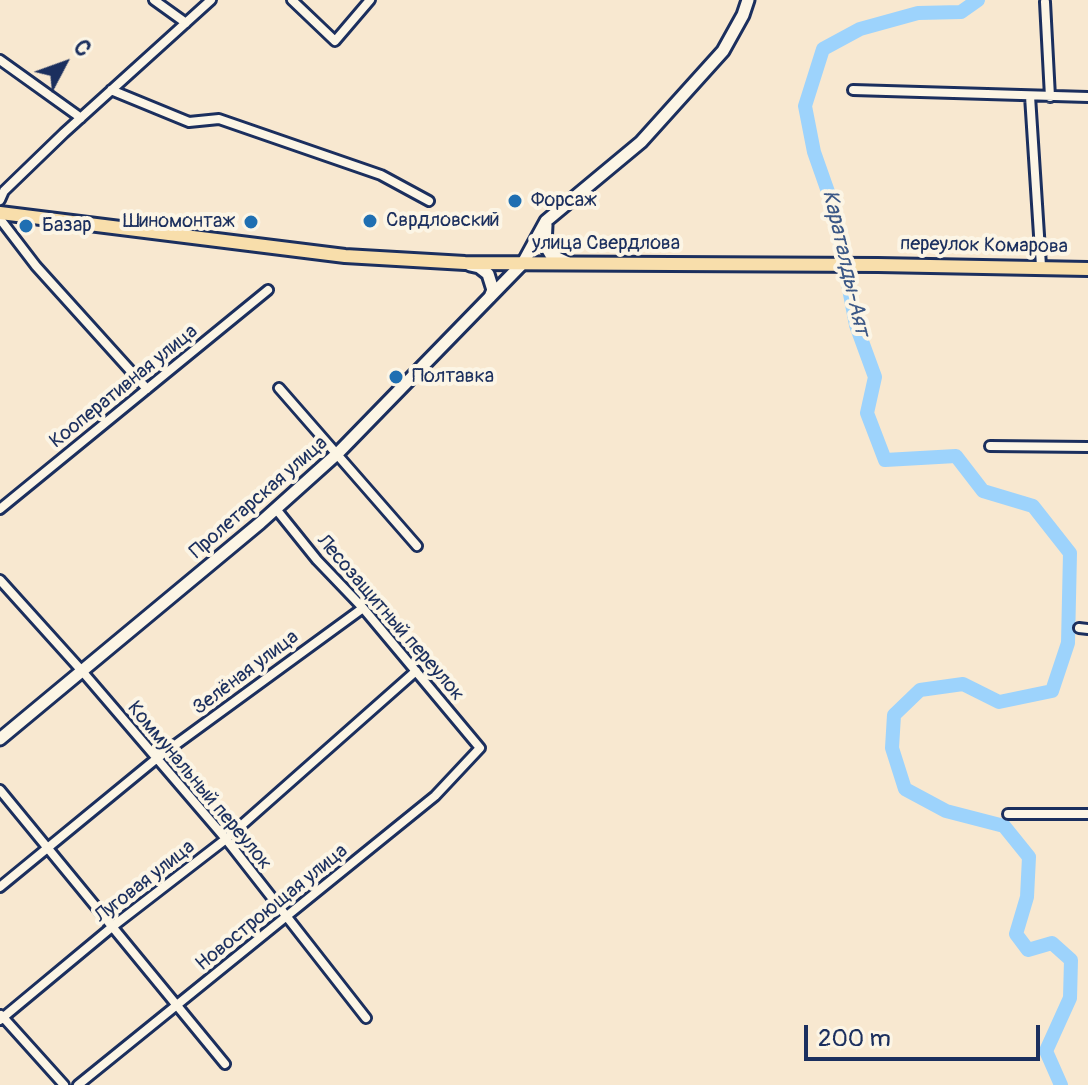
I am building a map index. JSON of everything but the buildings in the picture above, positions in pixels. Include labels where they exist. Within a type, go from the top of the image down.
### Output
[{"type":"main road","name":"улица Свердлова","points":[[0,216],[345,256],[465,263],[878,265]]},
{"type":"main road","name":"переулок Комарова","points":[[878,265],[1088,269]]},
{"type":"street","points":[[154,0],[186,23]]},
{"type":"street","points":[[0,200],[4,191],[81,118],[211,0]]},
{"type":"street","points":[[292,0],[335,41],[370,0]]},
{"type":"street","points":[[573,264],[551,255],[545,245],[546,221],[641,142],[723,51],[748,0]]},
{"type":"street","points":[[1045,2],[1050,97]]},
{"type":"street","points":[[0,60],[81,118]]},
{"type":"street","points":[[111,90],[189,122],[219,119],[381,175],[429,201]]},
{"type":"street","points":[[853,90],[1088,97]]},
{"type":"street","points":[[1030,96],[1041,266]]},
{"type":"street","points":[[0,216],[36,266],[147,389]]},
{"type":"street","name":"Пролетарская улица","points":[[0,739],[276,509],[338,453],[523,263],[546,221]]},
{"type":"street","points":[[465,263],[479,267],[488,274],[493,290],[490,297]]},
{"type":"street","name":"Кооперативная улица","points":[[0,509],[268,290]]},
{"type":"street","points":[[279,388],[417,546]]},
{"type":"street","points":[[990,446],[1088,447]]},
{"type":"street","name":"Лесозащитный переулок","points":[[276,509],[480,748]]},
{"type":"street","name":"Коммунальный переулок","points":[[0,580],[226,839],[366,1018]]},
{"type":"street","name":"Зелёная улица","points":[[0,887],[156,759],[363,608]]},
{"type":"street","name":"Луговая улица","points":[[1,1017],[226,839],[416,671]]},
{"type":"street","name":"Новостроющая улица","points":[[78,1085],[435,796],[480,748]]},
{"type":"street","points":[[0,790],[225,1064]]},
{"type":"street","points":[[1008,814],[1088,814]]},
{"type":"street","points":[[1,1017],[64,1085]]},
{"type":"waterway","name":"Караталды-Аят","points":[[978,0],[961,12],[918,13],[860,29],[823,49],[805,106],[814,152],[833,206],[856,325],[875,377],[867,413],[885,460],[956,456],[983,491],[1033,506],[1070,553],[1068,643],[1052,691],[999,702],[963,684],[920,690],[894,715],[892,748],[905,789],[946,811],[1004,826],[1029,857],[1027,897],[1016,934],[1028,950],[1052,943],[1071,960],[1070,998],[1046,1051],[1061,1085]]},
{"type":"place","name":"Форсаж","points":[[515,201]]},
{"type":"place","name":"Сврдловский","points":[[370,221]]},
{"type":"place","name":"Шиномонтаж","points":[[251,222]]},
{"type":"place","name":"Базар","points":[[26,226]]},
{"type":"place","name":"Полтавка","points":[[396,377]]}]
